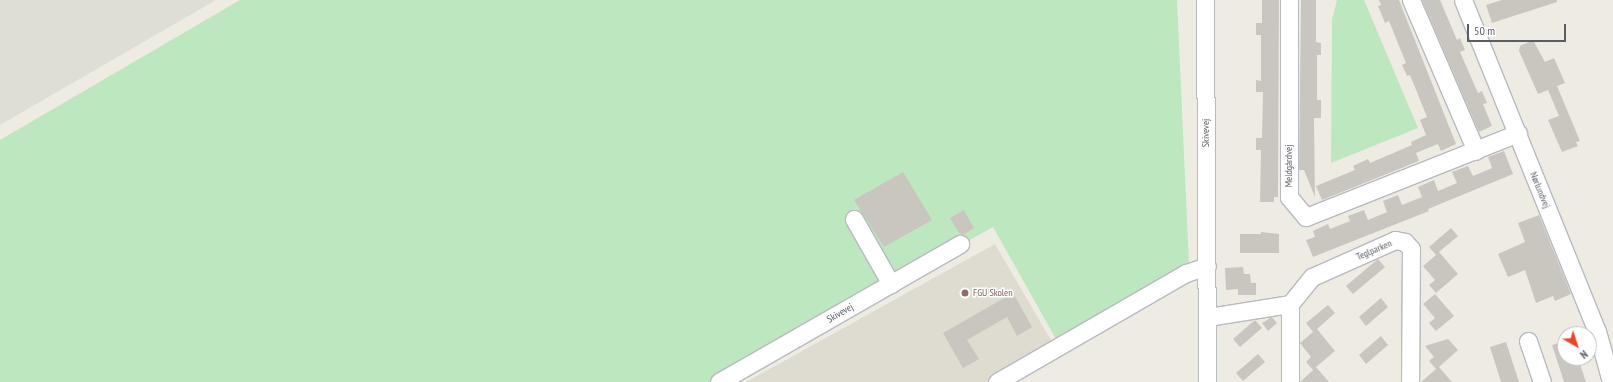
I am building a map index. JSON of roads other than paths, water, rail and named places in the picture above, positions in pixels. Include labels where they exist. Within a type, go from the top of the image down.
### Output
[{"type":"street","name":"Skivevej","points":[[1205,0],[1208,382]]},
{"type":"street","name":"Meldgårdvej","points":[[1289,0],[1289,197],[1306,217],[1476,151],[1518,133]]},
{"type":"street","points":[[1411,0],[1476,151]]},
{"type":"street","name":"Nørlundvej","points":[[1463,0],[1597,331],[1610,382]]},
{"type":"street","points":[[854,219],[891,284]]},
{"type":"street","name":"Teglparken","points":[[1290,304],[1312,277],[1395,240],[1405,242],[1411,249],[1410,382]]},
{"type":"street","name":"Skivevej","points":[[719,382],[960,244]]},
{"type":"street","points":[[997,382],[1186,273],[1208,266]]},
{"type":"street","points":[[1208,318],[1290,304],[1290,382]]},
{"type":"street","points":[[1528,341],[1542,382]]},
{"type":"place","name":"FGU Skolen","points":[[965,293]]}]
